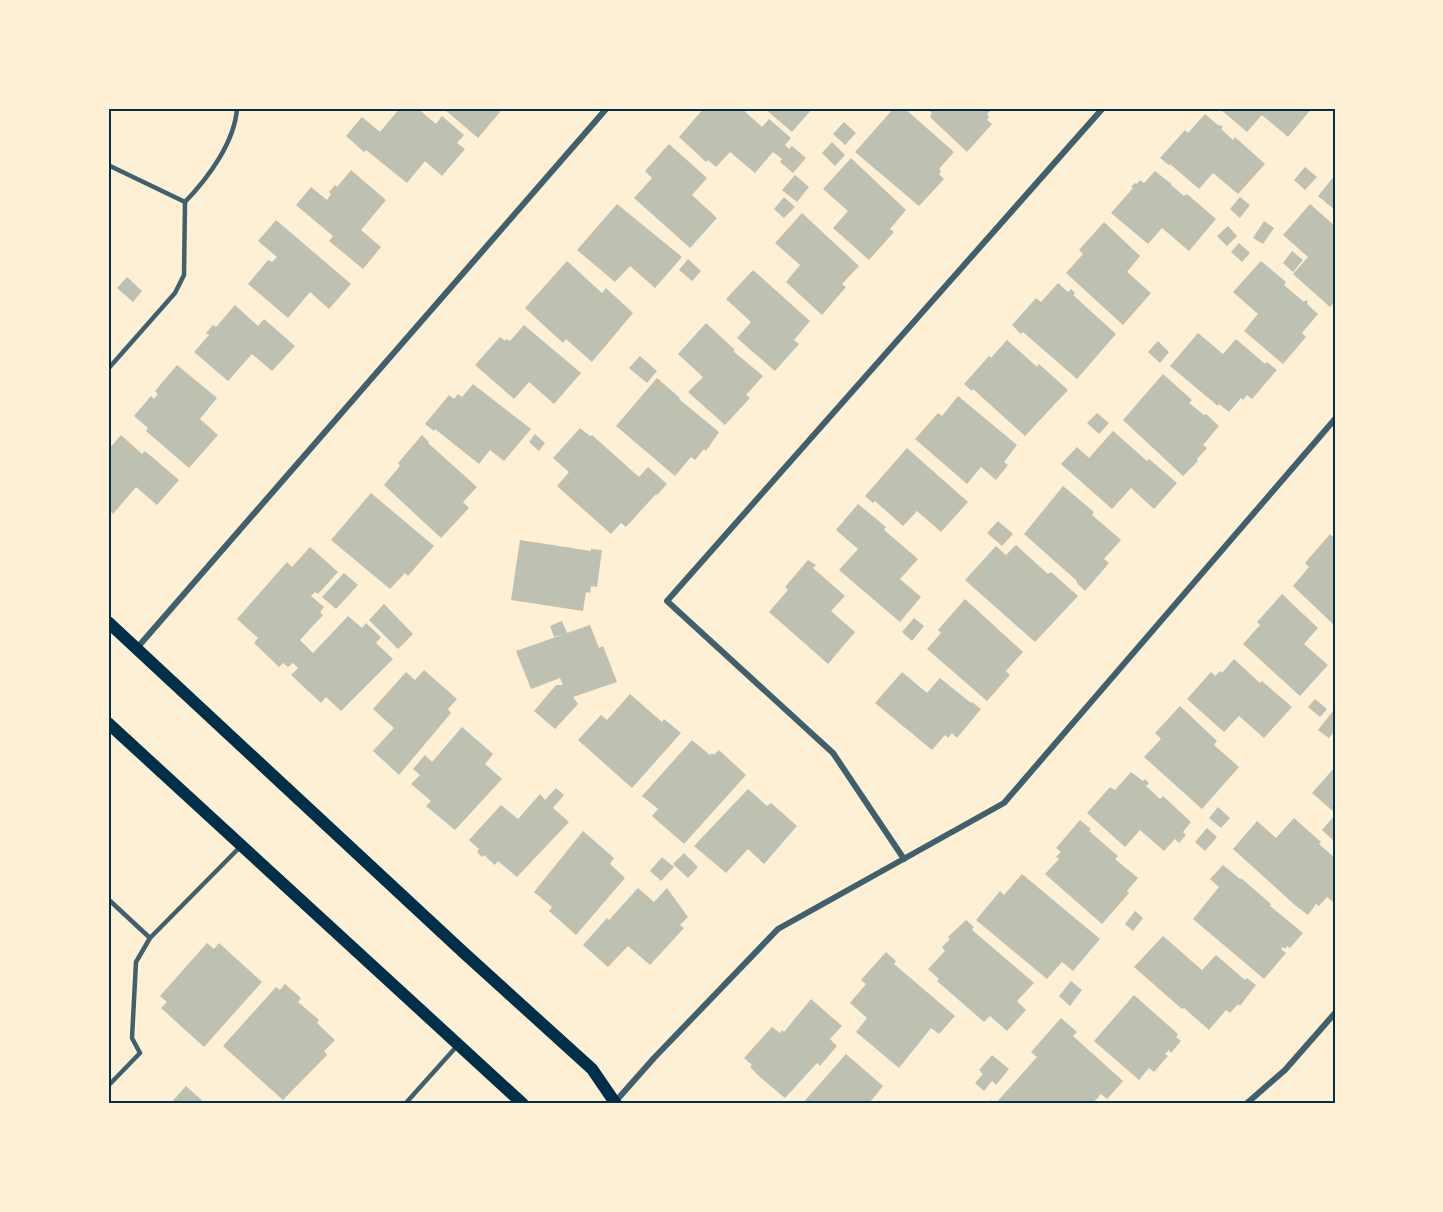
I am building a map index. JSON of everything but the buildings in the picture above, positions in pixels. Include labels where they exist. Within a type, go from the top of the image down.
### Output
[{"type":"main road","points":[[108,622],[592,1069],[615,1103]]},
{"type":"main road","points":[[108,723],[523,1104]]},
{"type":"street","points":[[137,648],[607,108]]},
{"type":"street","points":[[904,859],[880,819],[833,753],[667,601],[1102,108]]},
{"type":"street","points":[[615,1103],[660,1052],[778,929],[1004,803],[1335,419]]},
{"type":"street","points":[[1246,1104],[1285,1070],[1335,1013]]},
{"type":"lane","points":[[108,369],[175,293],[184,275],[185,202],[219,160],[236,117],[237,108]]},
{"type":"lane","points":[[108,165],[185,202]]},
{"type":"lane","points":[[108,1086],[140,1053],[132,1038],[136,962],[150,938],[242,845]]},
{"type":"lane","points":[[108,899],[150,938]]},
{"type":"lane","points":[[405,1104],[459,1044]]}]
